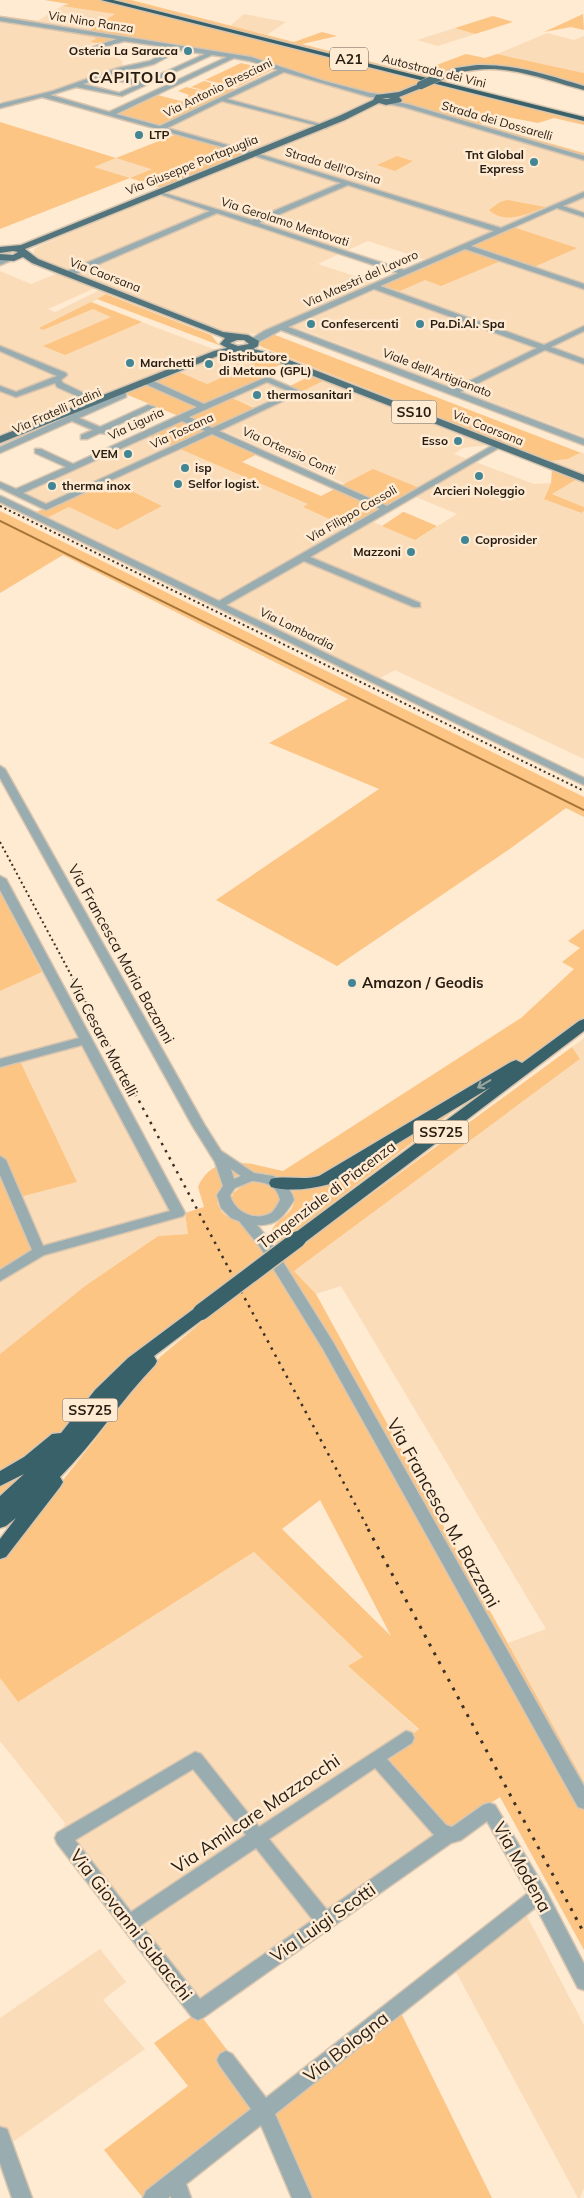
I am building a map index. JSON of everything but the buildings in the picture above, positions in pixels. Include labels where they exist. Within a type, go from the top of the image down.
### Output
[{"type":"highway","name":"Autostrada dei Vini","points":[[105,0],[584,119]]},
{"type":"highway","name":"Autostrada dei Vini","points":[[115,0],[584,119]]},
{"type":"highway","points":[[277,1182],[305,1185],[324,1180],[512,1068],[568,1028],[584,1020]]},
{"type":"highway","name":"Tangenziale di Piacenza","points":[[0,1507],[50,1460],[101,1395],[134,1362],[584,1024]]},
{"type":"highway","name":"Tangenziale di Piacenza","points":[[0,1521],[23,1502],[92,1430],[143,1367],[194,1318]]},
{"type":"highway","points":[[0,1479],[30,1462],[56,1440],[101,1395]]},
{"type":"highway","points":[[0,1552],[92,1430]]},
{"type":"main road","name":"Via Giuseppe Portapuglia","points":[[12,252],[36,245],[463,68],[501,66],[584,88]]},
{"type":"main road","name":"SS10","points":[[0,257],[12,252]]},
{"type":"main road","name":"Via Caorsana","points":[[12,252],[221,334],[240,337]]},
{"type":"main road","name":"Via Caorsana","points":[[12,252],[37,264],[221,337],[226,344]]},
{"type":"main road","name":"SS10","points":[[240,337],[255,342]]},
{"type":"main road","points":[[217,353],[226,344],[240,337]]},
{"type":"main road","name":"Via Caorsana","points":[[255,342],[266,351],[584,478]]},
{"type":"main road","points":[[0,440],[217,353],[251,347],[255,342]]},
{"type":"main road","name":"SS10","points":[[226,344],[240,349]]},
{"type":"main road","name":"Via Caorsana","points":[[240,349],[268,355],[584,478]]},
{"type":"street","name":"Via Nino Ranza","points":[[0,19],[234,56],[284,69]]},
{"type":"street","points":[[95,48],[127,39]]},
{"type":"street","points":[[0,106],[42,96],[120,69],[152,63],[178,48]]},
{"type":"street","points":[[77,85],[120,95],[211,53]]},
{"type":"street","points":[[110,114],[234,56]]},
{"type":"street","name":"Via Antonio Bresciani","points":[[161,128],[284,69]]},
{"type":"street","name":"Strada dei Dossarelli","points":[[284,69],[322,82],[389,99],[584,158]]},
{"type":"street","points":[[103,75],[142,84]]},
{"type":"street","name":"Strada dell'Orsina","points":[[42,96],[255,154],[500,230]]},
{"type":"street","points":[[222,99],[323,127]]},
{"type":"street","points":[[252,223],[347,183]]},
{"type":"street","name":"Via Gerolamo Mentovati","points":[[161,193],[404,273]]},
{"type":"street","name":"Via Maestri del Lavoro","points":[[240,337],[267,333],[282,327],[584,194]]},
{"type":"street","points":[[557,206],[584,215]]},
{"type":"street","points":[[68,274],[216,211]]},
{"type":"street","points":[[464,246],[584,287]]},
{"type":"street","points":[[0,263],[12,252]]},
{"type":"street","points":[[0,257],[0,263]]},
{"type":"street","points":[[373,286],[584,362]]},
{"type":"street","name":"Viale dell'Artigianato","points":[[282,327],[584,442]]},
{"type":"street","points":[[454,392],[584,328]]},
{"type":"street","name":"Via Maestri del Lavoro","points":[[255,342],[267,333]]},
{"type":"street","points":[[0,348],[63,374],[57,380],[43,383],[16,395],[0,388]]},
{"type":"street","name":"Via Liguria","points":[[15,493],[267,379]]},
{"type":"street","name":"Via Toscana","points":[[15,493],[46,507],[298,392],[267,379]]},
{"type":"street","points":[[57,380],[60,385],[95,402]]},
{"type":"street","points":[[146,381],[204,407]]},
{"type":"street","name":"Via Fratelli Tadini","points":[[0,450],[124,395]]},
{"type":"street","points":[[84,437],[151,407]]},
{"type":"street","name":"Via Ortensio Conti","points":[[181,417],[388,509]]},
{"type":"street","points":[[73,418],[110,434]]},
{"type":"street","name":"Via Filippo Cassoli","points":[[219,605],[498,446]]},
{"type":"street","points":[[38,451],[73,467]]},
{"type":"street","points":[[0,485],[15,493]]},
{"type":"street","name":"Via Lombardia","points":[[0,499],[584,782]]},
{"type":"street","points":[[303,557],[417,605]]},
{"type":"street","name":"Via Francesca Maria Bazanni","points":[[0,769],[198,1125],[217,1154]]},
{"type":"street","name":"Via Cesare Martelli","points":[[0,879],[178,1213],[39,1252]]},
{"type":"street","points":[[0,1064],[86,1040]]},
{"type":"street","points":[[217,1154],[251,1177]]},
{"type":"street","points":[[217,1154],[228,1178],[229,1186]]},
{"type":"street","points":[[0,1161],[39,1252],[0,1276]]},
{"type":"street","points":[[251,1177],[277,1182],[287,1194],[287,1200],[280,1212],[273,1217],[255,1221],[245,1220],[230,1213],[225,1207],[224,1194],[229,1186],[242,1179],[251,1177]]},
{"type":"street","points":[[265,1244],[266,1232],[273,1217]]},
{"type":"street","name":"Via Francesco M. Bazzani","points":[[245,1220],[265,1244],[328,1346],[584,1802]]},
{"type":"street","name":"Via Amilcare Mazzocchi","points":[[129,1923],[406,1738]]},
{"type":"street","points":[[376,1758],[440,1830],[448,1835]]},
{"type":"street","name":"Via Giovanni Subacchi","points":[[198,2012],[63,1838],[195,1759],[258,1837]]},
{"type":"street","name":"Via Modena","points":[[448,1835],[455,1835],[489,1810],[538,1895],[584,1982]]},
{"type":"street","name":"Via Luigi Scotti","points":[[198,2012],[448,1835]]},
{"type":"street","points":[[258,1837],[325,1921]]},
{"type":"street","name":"Via Bologna","points":[[153,2198],[178,2190],[264,2111],[538,1895]]},
{"type":"street","points":[[226,2060],[264,2111],[302,2198]]},
{"type":"street","points":[[0,2136],[22,2198]]},
{"type":"shaded area","points":[[44,0],[131,0],[294,42],[322,32],[337,36],[302,44],[415,73],[466,54],[485,58],[497,54],[584,73],[584,91],[504,69],[467,71],[439,85],[584,122],[584,125],[554,118],[538,123],[501,116],[475,127],[409,107],[375,100],[361,92],[250,59],[126,38],[97,43],[90,42],[97,38],[0,21],[3,16],[88,31],[115,14],[62,6],[69,4]]},
{"type":"shaded area","points":[[62,6],[116,14],[88,31],[34,23]]},
{"type":"shaded area","points":[[244,14],[286,22],[267,35],[230,26]]},
{"type":"shaded area","points":[[583,14],[584,30],[571,27],[544,32]]},
{"type":"shaded area","points":[[493,16],[513,22],[475,34],[455,28]]},
{"type":"shaded area","points":[[0,20],[99,38],[91,42],[97,43],[87,46],[122,60],[123,65],[120,69],[76,85],[7,104],[0,101]]},
{"type":"shaded area","points":[[455,28],[475,34],[438,46],[417,40]]},
{"type":"shaded area","points":[[547,33],[574,40],[584,36],[584,73],[497,54]]},
{"type":"shaded area","points":[[241,63],[272,70],[237,87],[205,80]]},
{"type":"shaded area","points":[[283,69],[584,158],[584,437],[300,329],[282,328],[270,333],[244,334],[221,331],[41,261],[34,256],[34,250],[37,247],[161,192],[254,155],[160,128]],"holes":[[[265,226],[346,251],[368,241],[426,260],[379,284],[318,264],[341,253]]]},
{"type":"shaded area","points":[[204,81],[235,89],[223,95],[191,87]]},
{"type":"shaded area","points":[[186,87],[226,96],[161,128],[110,114],[154,94],[192,104],[195,102],[186,99],[189,95],[178,91]]},
{"type":"shaded area","points":[[0,122],[116,158],[94,167],[130,178],[0,229]]},
{"type":"shaded area","points":[[485,125],[584,153],[584,159],[478,128]]},
{"type":"shaded area","points":[[179,133],[252,154],[165,189],[130,178],[152,169],[116,158]]},
{"type":"shaded area","points":[[397,156],[413,161],[395,171],[377,165]]},
{"type":"shaded area","points":[[116,158],[152,169],[130,178],[93,167]]},
{"type":"shaded area","points":[[508,200],[545,207],[517,217],[502,217],[489,210],[500,202]]},
{"type":"shaded area","points":[[510,226],[577,248],[534,267],[508,258],[441,286],[425,280],[400,291],[379,284]]},
{"type":"shaded area","points":[[0,271],[31,284],[56,274],[95,288],[48,309],[55,312],[100,290],[106,294],[91,303],[253,364],[207,384],[177,371],[0,434]]},
{"type":"shaded area","points":[[106,294],[211,335],[219,345],[97,299]]},
{"type":"shaded area","points":[[91,302],[142,322],[65,355],[43,346],[111,317],[93,309],[43,330],[39,328]]},
{"type":"shaded area","points":[[270,333],[584,454],[580,453],[568,459],[550,461],[258,344],[259,341]]},
{"type":"shaded area","points":[[240,350],[252,352],[282,364],[262,373],[270,377],[228,396],[259,410],[213,431],[261,452],[242,462],[321,496],[373,469],[422,489],[351,529],[303,507],[308,504],[145,434],[181,417],[123,393],[177,371],[207,384],[252,364],[224,352]]},
{"type":"shaded area","points":[[312,375],[325,380],[303,391],[290,386]]},
{"type":"shaded area","points":[[270,377],[303,391],[325,380],[489,445],[463,448],[454,454],[534,484],[551,483],[544,498],[580,513],[584,511],[584,759],[395,670],[373,682],[43,520],[69,507],[117,530],[162,506],[47,507],[17,493],[145,434],[309,504],[304,507],[369,520],[415,540],[457,514],[411,495],[373,470],[346,484],[219,429],[259,409],[228,396]]},
{"type":"shaded area","points":[[580,453],[584,454],[584,474],[550,461],[568,459]]},
{"type":"shaded area","points":[[552,469],[577,479],[552,494],[584,507],[584,511],[581,513],[544,499],[551,483]]},
{"type":"shaded area","points":[[107,479],[162,506],[117,530],[69,507],[43,520],[32,514]]},
{"type":"shaded area","points":[[577,479],[584,482],[584,507],[551,493]]},
{"type":"shaded area","points":[[0,511],[584,797],[584,817],[566,808],[511,848],[337,966],[216,900],[379,789],[269,743],[348,699],[63,555],[0,593]]},
{"type":"shaded area","points":[[403,512],[437,526],[415,540],[382,526]]},
{"type":"shaded area","points":[[0,892],[42,972],[0,991]]},
{"type":"shaded area","points":[[584,929],[584,1017],[475,1095],[277,1245],[271,1233],[276,1224],[291,1210],[294,1200],[291,1188],[283,1180],[270,1175],[242,1174],[230,1179],[221,1188],[217,1199],[220,1209],[225,1215],[249,1228],[284,1258],[572,1047],[580,1059],[294,1271],[316,1294],[584,1782],[584,1950],[500,1797],[450,1830],[385,1758],[419,1729],[348,1666],[363,1657],[254,1552],[18,1702],[0,1678],[0,1560],[160,1357],[216,1310],[212,1294],[131,1357],[50,1448],[0,1495],[0,1354],[85,1286],[158,1236],[188,1234],[185,1213],[204,1207],[198,1187],[205,1175],[214,1168],[224,1164],[247,1163],[283,1171],[521,1018],[574,969],[562,962],[580,948],[568,941]],"holes":[[[320,1500],[391,1636],[282,1529]]]},
{"type":"shaded area","points":[[42,972],[185,1213],[188,1234],[158,1236],[85,1286],[0,1354],[0,991]]},
{"type":"shaded area","points":[[584,1038],[584,1782],[508,1643],[546,1629],[341,1286],[316,1294],[294,1271],[580,1059],[572,1047]]},
{"type":"shaded area","points":[[19,1059],[77,1182],[16,1198],[39,1249],[0,1271],[0,1064]]},
{"type":"shaded area","points":[[256,1182],[271,1186],[278,1193],[279,1201],[274,1209],[266,1214],[255,1216],[243,1212],[231,1201],[233,1193],[245,1184]]},
{"type":"shaded area","points":[[254,1552],[364,1657],[349,1666],[419,1730],[450,1830],[198,2012],[59,1839],[65,1823],[0,1741],[0,1678],[18,1702]]},
{"type":"shaded area","points":[[520,1903],[584,2025],[584,2188],[580,2198],[578,2198],[449,1959]]},
{"type":"shaded area","points":[[100,1949],[126,1982],[103,2000],[145,2049],[7,2146],[0,2130],[0,2018]]},
{"type":"shaded area","points":[[398,2007],[492,2198],[303,2198],[263,2110],[153,2198],[143,2198],[104,2150],[188,2086],[154,2043],[198,2012],[231,2055],[263,2109]]},
{"type":"waterway","points":[[0,521],[584,810]]},
{"type":"railway","points":[[0,506],[584,791]]},
{"type":"railway","points":[[0,842],[86,1003]]},
{"type":"railway","points":[[86,1002],[369,1530]]},
{"type":"railway","points":[[368,1529],[584,1933]]},
{"type":"place","name":"Osteria La Saracca","points":[[188,51]]},
{"type":"place","name":"LTP","points":[[139,135]]},
{"type":"place","name":"Tnt Global Express","points":[[534,162]]},
{"type":"place","name":"Confesercenti","points":[[311,324]]},
{"type":"place","name":"Pa.Di.Al. Spa","points":[[420,324]]},
{"type":"place","name":"Marchetti","points":[[130,363]]},
{"type":"place","name":"Distributore di Metano (GPL)","points":[[209,364]]},
{"type":"place","name":"thermosanitari","points":[[257,395]]},
{"type":"place","name":"Esso","points":[[458,441]]},
{"type":"place","name":"VEM","points":[[128,454]]},
{"type":"place","name":"isp","points":[[185,468]]},
{"type":"place","name":"Arcieri Noleggio","points":[[479,476]]},
{"type":"place","name":"Selfor logist.","points":[[178,484]]},
{"type":"place","name":"therma inox","points":[[52,486]]},
{"type":"place","name":"Coprosider","points":[[465,540]]},
{"type":"place","name":"Mazzoni","points":[[411,552]]},
{"type":"place","name":"Amazon / Geodis","points":[[352,983]]},
{"type":"district","name":"CAPITOLO","points":[[133,77]]}]
